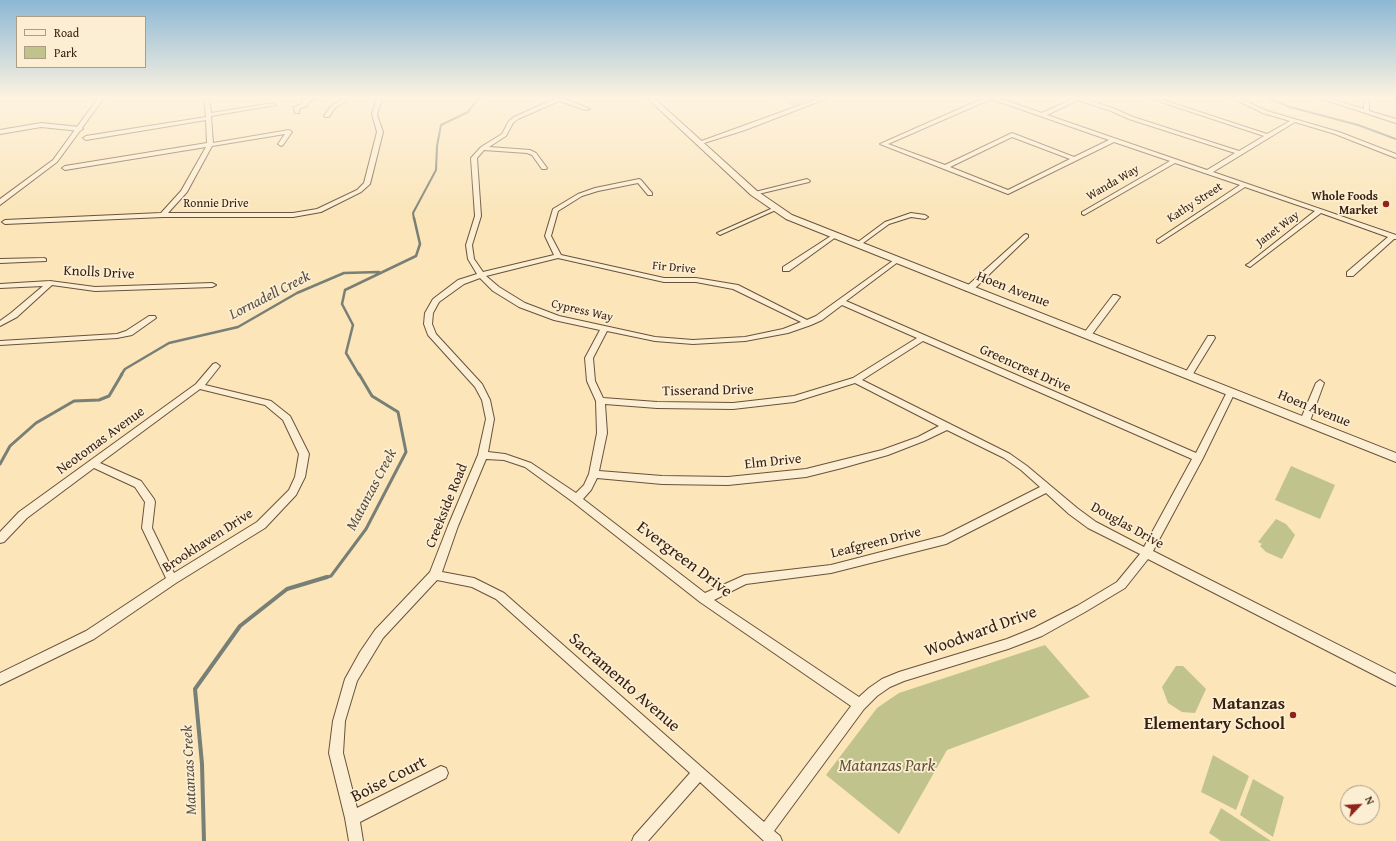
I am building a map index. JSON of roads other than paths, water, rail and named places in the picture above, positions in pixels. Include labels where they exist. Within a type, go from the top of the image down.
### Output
[{"type":"street","points":[[0,203],[55,161],[74,137]]},
{"type":"street","points":[[86,138],[90,137]]},
{"type":"street","points":[[163,215],[184,192],[210,144],[210,137]]},
{"type":"street","points":[[65,168],[254,137]]},
{"type":"street","points":[[281,144],[285,137]]},
{"type":"street","name":"Ronnie Drive","points":[[5,222],[163,215],[293,215],[319,211],[359,191],[367,184],[379,137]]},
{"type":"street","points":[[483,148],[500,137]]},
{"type":"street","name":"Hoen Avenue","points":[[694,137],[754,193],[775,209],[789,217],[896,261],[1396,458]]},
{"type":"street","points":[[700,143],[718,137]]},
{"type":"street","points":[[899,137],[883,144],[945,166],[1008,192],[1113,140]]},
{"type":"street","points":[[945,166],[1007,137]]},
{"type":"street","points":[[1018,137],[1074,159]]},
{"type":"street","points":[[1105,137],[1394,236]]},
{"type":"street","points":[[1189,137],[1239,154]]},
{"type":"street","points":[[1208,172],[1266,137]]},
{"type":"street","points":[[1348,137],[1396,156]]},
{"type":"street","points":[[483,148],[528,151],[534,154],[544,168]]},
{"type":"street","name":"Cypress Way","points":[[483,148],[474,158],[478,211],[469,245],[473,263],[481,275],[507,297],[531,309],[561,319],[656,339],[707,342],[764,336],[808,323],[819,318],[896,261]]},
{"type":"street","name":"Wanda Way","points":[[1084,213],[1174,161]]},
{"type":"street","points":[[558,256],[548,236],[554,210],[580,195],[597,189],[639,181],[650,194]]},
{"type":"street","points":[[754,193],[807,181]]},
{"type":"street","name":"Kathy Street","points":[[1159,241],[1244,185]]},
{"type":"street","points":[[720,233],[775,209]]},
{"type":"street","name":"Janet Way","points":[[1250,265],[1320,211]]},
{"type":"street","points":[[857,245],[892,221],[911,215],[925,217]]},
{"type":"street","points":[[786,269],[834,236]]},
{"type":"street","points":[[969,289],[1026,236]]},
{"type":"street","points":[[1350,274],[1394,236]]},
{"type":"street","name":"Creekside Road","points":[[356,841],[336,753],[339,721],[351,679],[379,634],[435,575],[453,526],[483,455],[490,419],[486,400],[479,386],[432,335],[428,324],[430,313],[436,301],[461,282],[481,275],[558,256]]},
{"type":"street","name":"Fir Drive","points":[[558,256],[664,280],[696,280],[735,287],[808,323]]},
{"type":"street","points":[[0,261],[44,260]]},
{"type":"street","points":[[0,286],[50,283]]},
{"type":"street","name":"Knolls Drive","points":[[0,324],[14,315],[50,283],[95,289],[212,285]]},
{"type":"street","points":[[1087,335],[1116,297]]},
{"type":"street","name":"Greencrest Drive","points":[[842,302],[1198,458]]},
{"type":"street","points":[[0,343],[117,336],[129,332],[152,318]]},
{"type":"street","points":[[577,499],[588,487],[594,474],[602,433],[600,401],[591,381],[589,358],[605,328]]},
{"type":"street","name":"Tisserand Drive","points":[[600,401],[657,405],[733,406],[794,398],[856,380],[922,338]]},
{"type":"street","points":[[1188,375],[1210,338]]},
{"type":"street","name":"Neotomas Avenue","points":[[0,539],[23,515],[199,386],[216,366]]},
{"type":"street","name":"Douglas Drive","points":[[856,380],[1007,456],[1092,525],[1146,554],[1396,680]]},
{"type":"street","points":[[1305,421],[1320,383]]},
{"type":"street","name":"Brookhaven Drive","points":[[0,679],[90,635],[172,580],[261,526],[293,492],[300,477],[304,454],[287,418],[268,403],[199,386]]},
{"type":"street","name":"Woodward Drive","points":[[765,832],[860,705],[873,692],[886,683],[903,676],[1008,644],[1038,632],[1121,585],[1146,554],[1198,458],[1231,392]]},
{"type":"street","name":"Elm Drive","points":[[594,474],[662,480],[728,481],[806,473],[885,453],[921,439],[946,426]]},
{"type":"street","name":"Evergreen Drive","points":[[483,455],[505,457],[528,465],[577,499],[704,599],[860,705]]},
{"type":"street","points":[[93,464],[138,484],[150,502],[147,528],[172,580]]},
{"type":"street","name":"Leafgreen Drive","points":[[704,599],[745,580],[831,569],[946,540],[1046,488]]},
{"type":"street","name":"Sacramento Avenue","points":[[435,575],[474,583],[500,596],[775,841]]},
{"type":"street","points":[[639,841],[699,772]]},
{"type":"street","name":"Boise Court","points":[[352,818],[441,773]]},
{"type":"waterway","name":"Matanzas Creek","points":[[414,219],[413,213],[436,170],[439,137]]},
{"type":"waterway","points":[[1391,137],[1396,139]]},
{"type":"waterway","name":"Matanzas Creek","points":[[359,375],[346,353],[353,325],[342,304],[345,290],[416,256],[420,244],[414,218]]},
{"type":"waterway","name":"Lornadell Creek","points":[[121,375],[125,369],[169,343],[238,327],[297,293],[344,273],[379,272]]},
{"type":"waterway","name":"Lornadell Creek","points":[[0,464],[10,446],[36,423],[74,401],[99,400],[109,396],[122,374]]},
{"type":"waterway","name":"Matanzas Creek","points":[[324,578],[331,576],[366,529],[406,452],[398,412],[372,396],[359,374]]},
{"type":"waterway","name":"Matanzas Creek","points":[[204,841],[202,764],[195,689],[240,626],[287,589],[327,577]]},
{"type":"place","name":"Whole Foods Market","points":[[1386,204]]},
{"type":"place","name":"Matanzas Elementary School","points":[[1293,715]]},
{"type":"park label","name":"Matanzas Park","points":[[887,767]]}]
